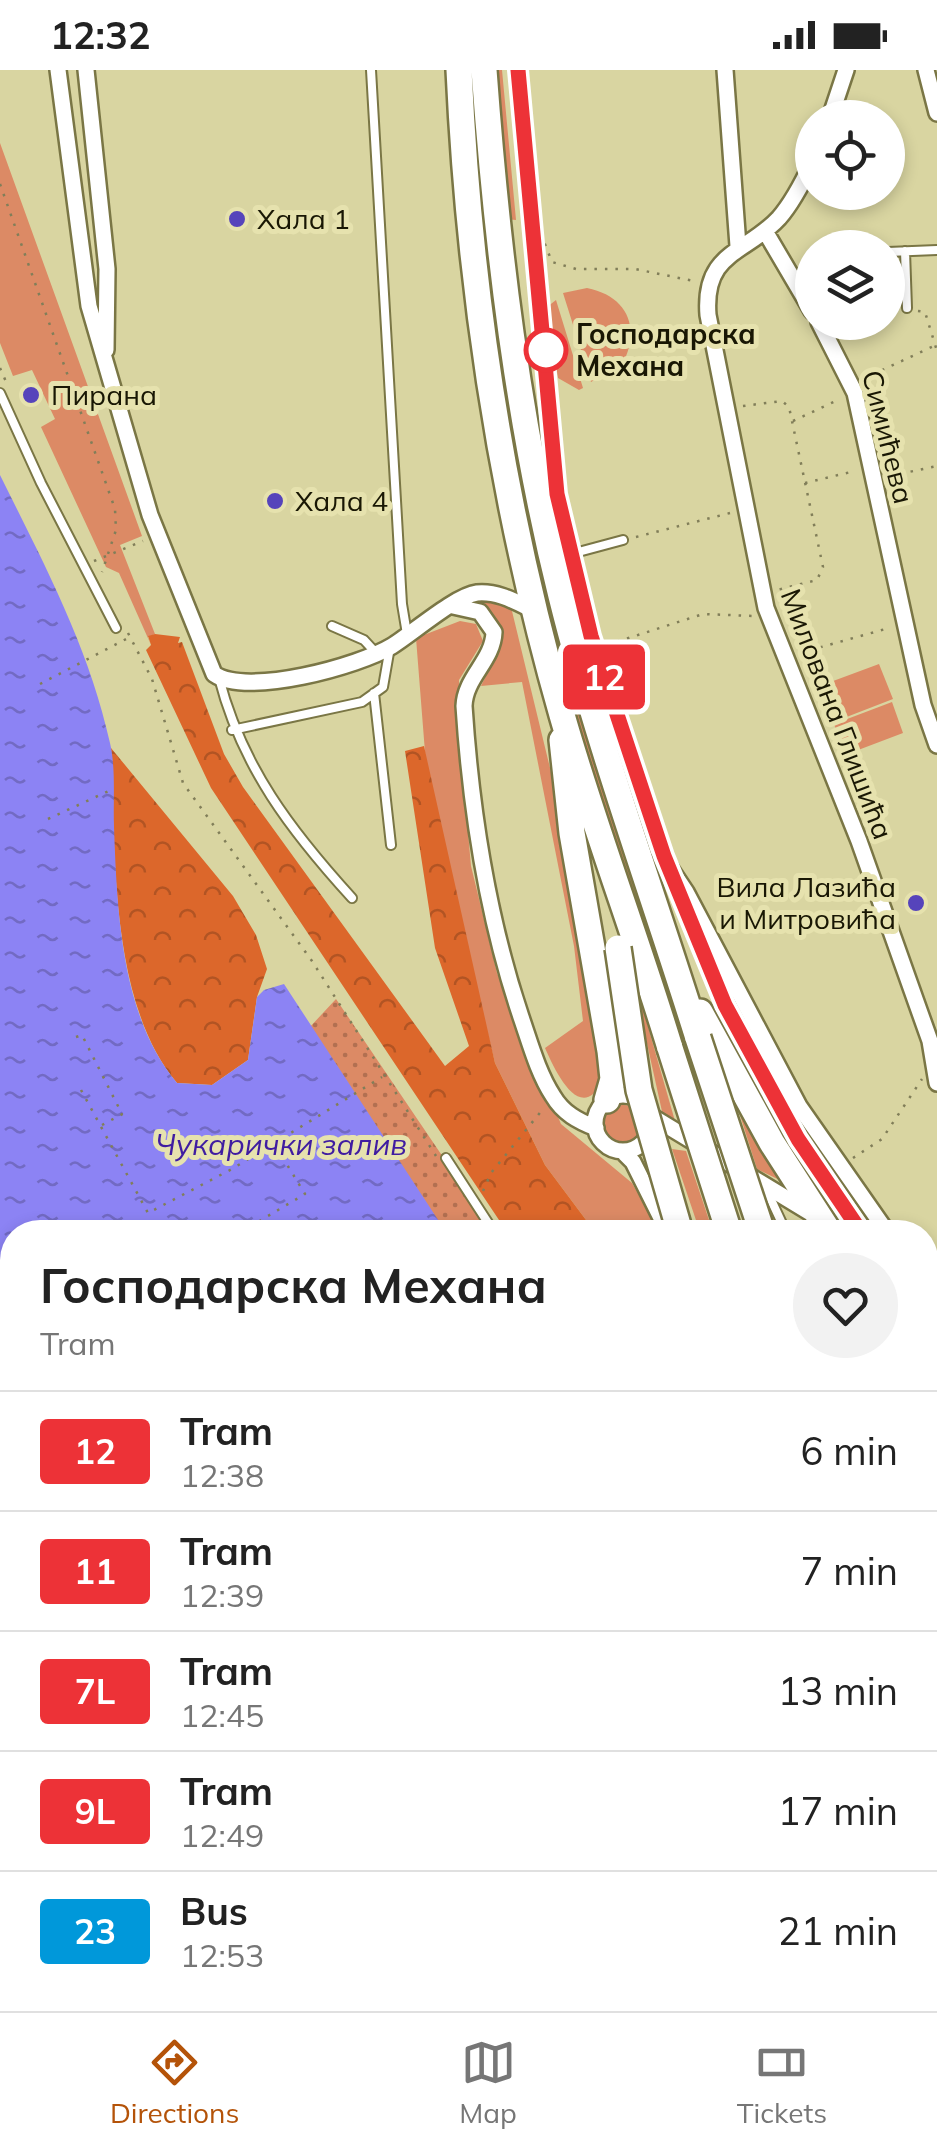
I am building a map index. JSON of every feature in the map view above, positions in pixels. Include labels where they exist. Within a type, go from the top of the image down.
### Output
[{"type":"main road","points":[[459,70],[482,328],[496,428],[535,611],[562,715],[725,1220]]},
{"type":"main road","points":[[484,70],[506,301],[552,558],[572,640],[758,1220]]},
{"type":"main road","points":[[562,715],[566,794],[613,1080],[603,1105]]},
{"type":"main road","points":[[616,879],[618,948],[639,1090],[677,1220]]},
{"type":"main road","points":[[665,934],[726,1062],[822,1220]]},
{"type":"street","points":[[58,70],[84,282],[150,514],[209,668],[219,678],[260,682],[333,668],[384,650],[480,593],[504,596],[535,611]]},
{"type":"street","points":[[86,70],[109,302],[105,354]]},
{"type":"street","points":[[725,70],[738,246]]},
{"type":"street","points":[[836,100],[846,70]]},
{"type":"street","points":[[926,70],[937,114]]},
{"type":"street","points":[[710,284],[738,246],[765,231],[795,194]]},
{"type":"street","points":[[765,231],[795,283]]},
{"type":"street","name":"Милована Глишића","points":[[710,284],[708,314],[762,594],[824,746],[935,1053],[937,1083]]},
{"type":"street","name":"Симићева","points":[[829,340],[852,384],[935,734]]},
{"type":"street","points":[[453,606],[480,612],[494,632],[491,648],[464,695],[472,798],[501,953],[528,1036],[556,1100],[596,1128],[602,1142],[633,1162],[662,1220]]},
{"type":"street","points":[[572,640],[587,636],[658,850],[686,892],[771,1057],[838,1167],[878,1220]]},
{"type":"street","points":[[556,1100],[603,1105],[622,1095],[637,1098],[651,1116],[685,1140],[760,1179],[815,1220]]},
{"type":"street","points":[[596,1128],[603,1105]]},
{"type":"street","points":[[644,1143],[651,1116]]},
{"type":"street","points":[[622,1152],[662,1138],[685,1140]]},
{"type":"lane","points":[[371,70],[402,604],[408,636]]},
{"type":"lane","points":[[69,174],[98,170]]},
{"type":"lane","points":[[907,308],[905,251],[937,250]]},
{"type":"lane","points":[[0,392],[116,628]]},
{"type":"lane","points":[[552,558],[623,540]]},
{"type":"lane","points":[[232,730],[362,702],[374,693],[387,678],[384,650],[332,626]]},
{"type":"lane","points":[[219,678],[232,730],[257,777],[352,898]]},
{"type":"lane","points":[[374,693],[390,845]]},
{"type":"lane","points":[[441,1157],[486,1220]]},
{"type":"lane","points":[[760,1179],[780,1220]]},
{"type":"path","points":[[0,184],[114,508],[116,530],[101,574],[93,562]]},
{"type":"path","points":[[541,234],[552,262],[576,269],[634,269],[710,284]]},
{"type":"path","points":[[907,308],[924,312],[935,332],[937,352]]},
{"type":"path","points":[[852,384],[936,346]]},
{"type":"path","points":[[0,368],[7,384]]},
{"type":"path","points":[[727,408],[782,402],[792,422],[823,567],[817,580],[762,594]]},
{"type":"path","points":[[792,422],[834,402]]},
{"type":"path","points":[[874,479],[937,466]]},
{"type":"path","points":[[805,483],[844,473]]},
{"type":"path","points":[[638,536],[724,514]]},
{"type":"path","points":[[84,566],[158,535]]},
{"type":"path","points":[[605,646],[703,614],[770,619]]},
{"type":"path","points":[[785,658],[906,622]]},
{"type":"path","points":[[126,631],[152,679],[183,783],[312,961],[384,1076],[441,1157]]},
{"type":"path","points":[[40,684],[130,637]]},
{"type":"path","points":[[48,819],[113,788]]},
{"type":"path","points":[[76,1037],[82,1035],[122,1114]]},
{"type":"path","points":[[81,1090],[148,1213],[275,1144],[384,1076]]},
{"type":"path","points":[[838,1167],[882,1138],[914,1088]]},
{"type":"path","points":[[476,1204],[491,1173],[556,1100]]},
{"type":"path","points":[[100,1125],[128,1111]]},
{"type":"path","points":[[261,1220],[305,1194],[275,1144]]},
{"type":"shaded area","points":[[492,70],[502,70],[516,220],[505,219]]},
{"type":"shaded area","points":[[474,140],[505,385],[540,566],[584,730],[684,1039],[679,1041],[572,716],[540,598],[488,320]]},
{"type":"shaded area","points":[[0,143],[142,536],[120,545],[155,634],[148,637],[151,645],[119,573],[106,567],[41,427],[55,419],[32,370],[13,376],[0,343]]},
{"type":"shaded area","points":[[587,288],[601,292],[621,306],[631,337],[623,363],[591,382],[563,293]]},
{"type":"shaded area","points":[[556,300],[583,388],[579,390],[558,378],[547,307]]},
{"type":"shaded area","points":[[485,600],[511,607],[558,801],[603,1080],[586,1098],[569,1089],[545,1048],[583,1021],[574,946],[522,682],[481,686],[499,642],[492,627],[471,603]]},
{"type":"shaded area","points":[[460,621],[476,624],[483,641],[459,680],[459,731],[471,866],[497,973],[561,1124],[632,1183],[653,1220],[586,1220],[545,1165],[495,1063],[428,790],[416,638]]},
{"type":"shaded area","points":[[879,664],[893,699],[831,723],[817,687]]},
{"type":"shaded area","points":[[892,702],[903,733],[845,755],[834,724]]},
{"type":"shaded area","points":[[628,957],[677,1128],[663,1116]]},
{"type":"shaded area","points":[[336,999],[443,1157],[480,1220],[130,1220]]},
{"type":"shaded area","points":[[727,1074],[794,1187],[757,1169]]},
{"type":"shaded area","points":[[623,1105],[636,1111],[642,1124],[636,1137],[623,1143],[610,1137],[604,1124],[610,1111]]},
{"type":"shaded area","points":[[672,1149],[686,1151],[709,1220],[696,1220]]},
{"type":"green space","points":[[148,636],[180,637],[178,643],[182,642],[224,754],[243,787],[445,1066],[469,1046],[435,948],[405,751],[424,746],[495,1063],[545,1165],[586,1220],[499,1220],[211,788],[146,650],[151,645]]},
{"type":"green space","points":[[111,748],[233,896],[256,935],[267,969],[257,997],[248,1060],[212,1085],[177,1083],[155,1050],[139,1011],[120,923]]},
{"type":"water","name":"Чукарички залив","points":[[0,475],[63,606],[101,707],[113,763],[120,927],[133,995],[158,1056],[177,1083],[212,1085],[248,1060],[257,997],[264,990],[284,984],[438,1220],[0,1220]]},
{"type":"tram line","points":[[518,70],[557,494],[591,636],[664,856],[725,1005],[816,1170],[852,1220]]},
{"type":"tram line","name":"12","points":[[518,70],[557,494],[582,607],[695,938],[779,1108],[852,1220]]},
{"type":"place","name":"Хала 1","points":[[237,219]]},
{"type":"place","name":"Господарска Механа","points":[[546,350]]},
{"type":"place","name":"Пирана","points":[[31,395]]},
{"type":"place","name":"Хала 4","points":[[275,501]]},
{"type":"place","name":"Вила Лазића и Митровића","points":[[916,903]]}]
